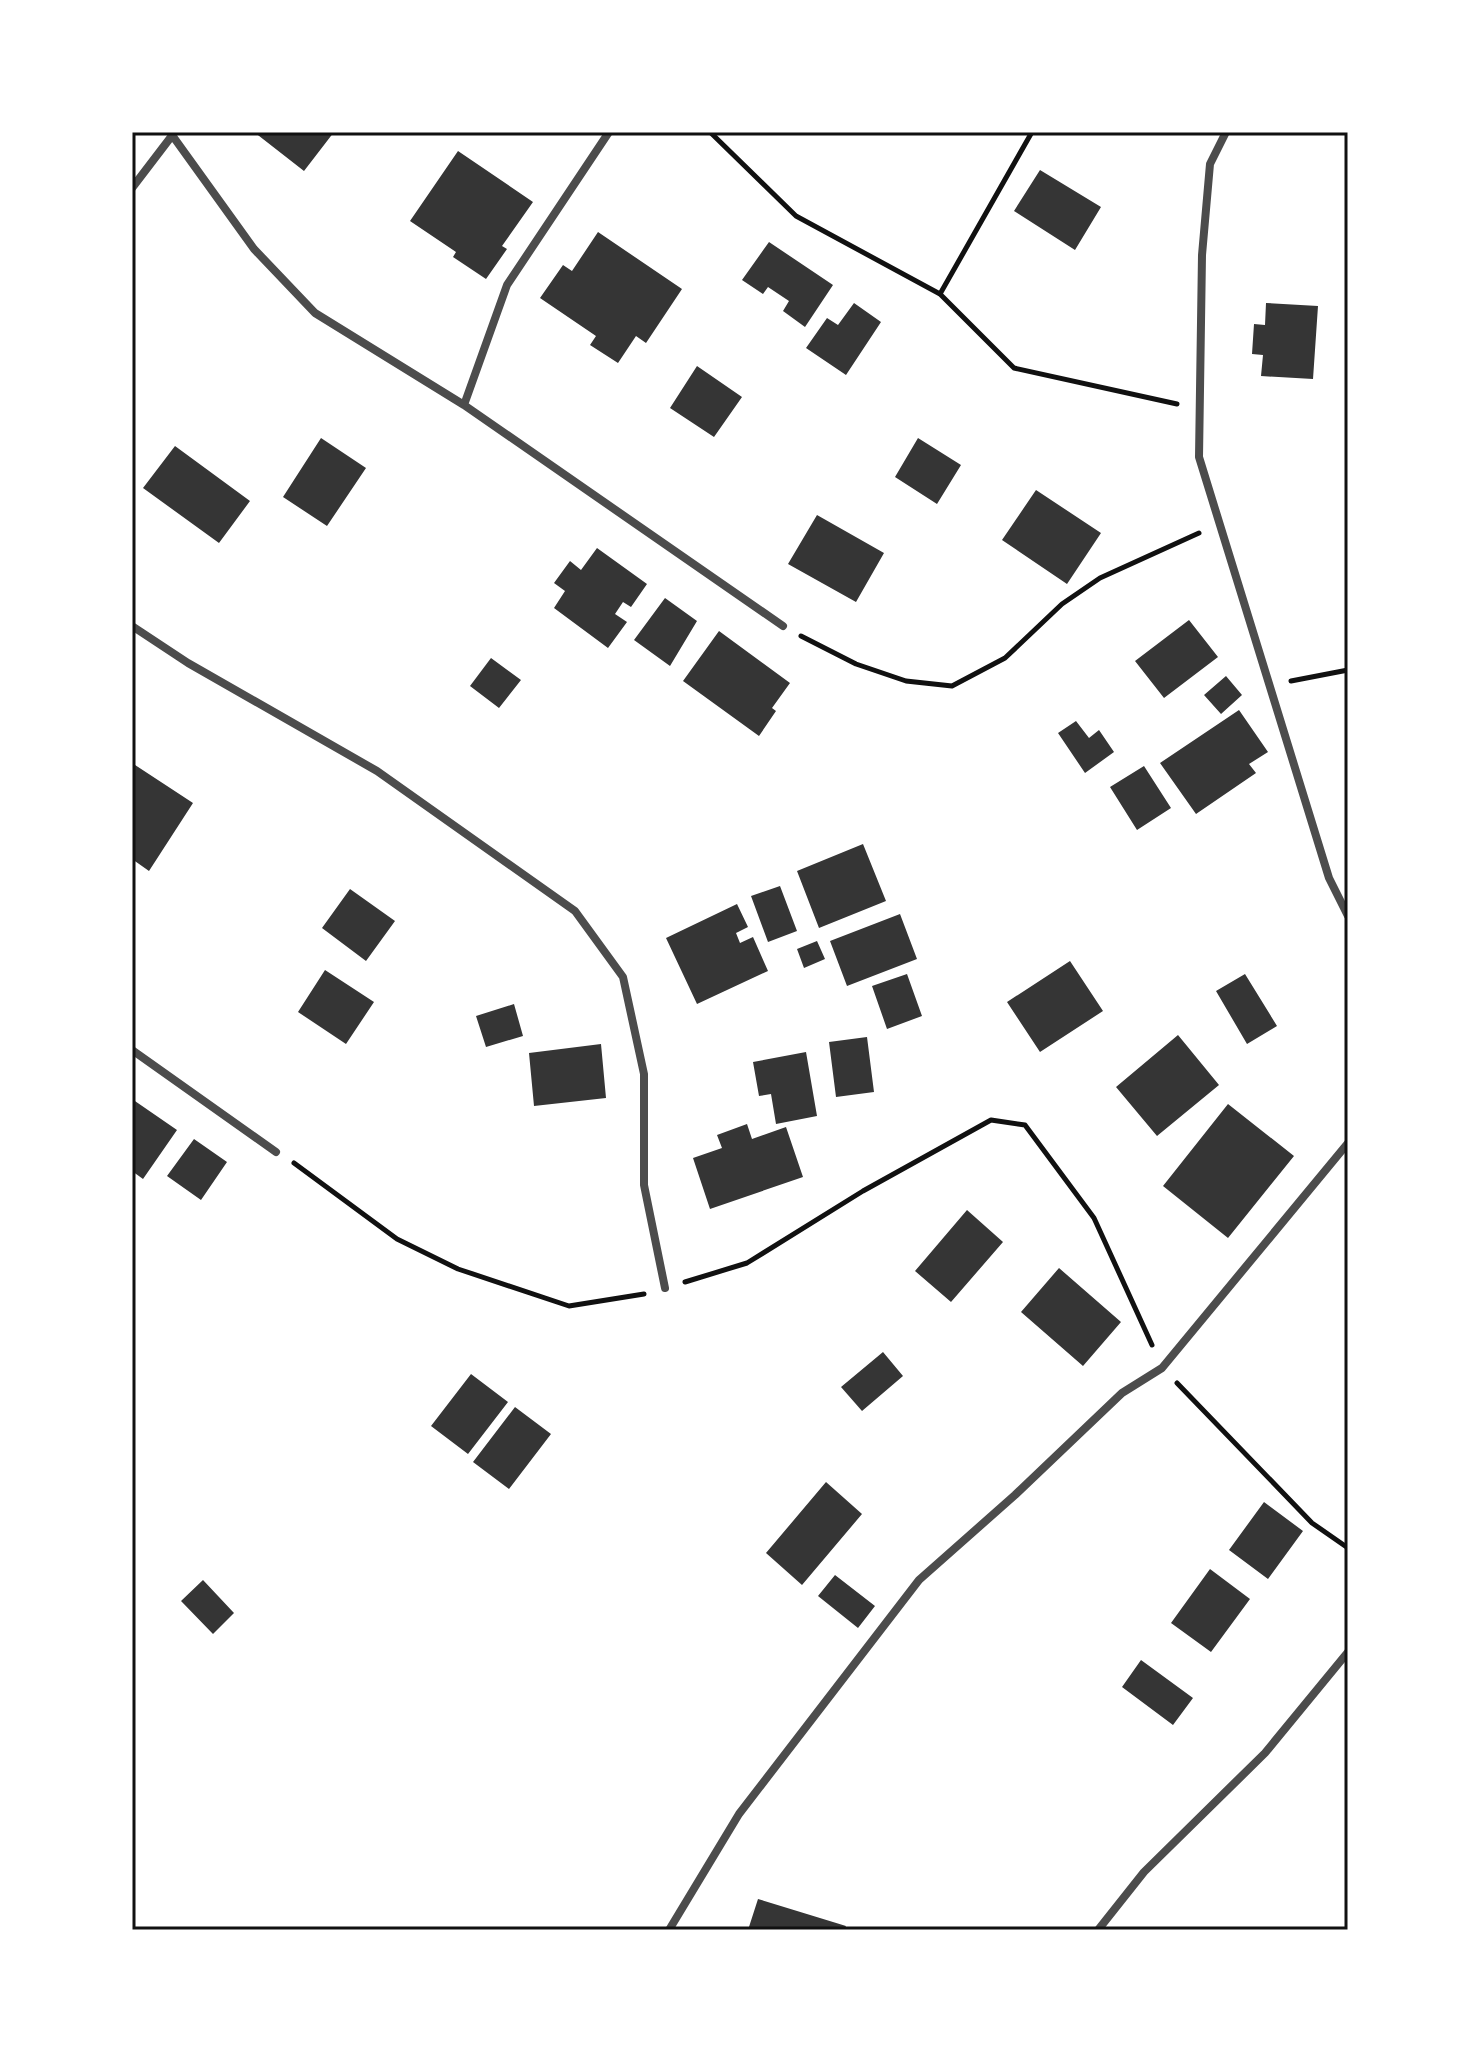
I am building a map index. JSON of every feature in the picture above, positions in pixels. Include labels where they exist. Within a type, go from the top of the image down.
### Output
[{"type":"street","points":[[464,405],[507,285],[609,132]]},
{"type":"street","points":[[1226,132],[1210,164],[1202,255],[1199,457],[1329,878],[1348,916]]},
{"type":"street","points":[[132,188],[173,134],[254,249],[315,313],[464,405],[783,626]]},
{"type":"street","points":[[132,626],[188,663],[377,771],[575,911],[623,977],[644,1074],[644,1185],[665,1288]]},
{"type":"street","points":[[132,1050],[276,1152]]},
{"type":"street","points":[[669,1930],[739,1814],[919,1580],[1026,1486],[1122,1393],[1162,1368],[1348,1143]]},
{"type":"street","points":[[1098,1930],[1144,1872],[1265,1753],[1348,1652]]},
{"type":"path","points":[[710,132],[796,216],[940,294],[1014,368],[1199,409]]},
{"type":"path","points":[[940,294],[1032,132]]},
{"type":"path","points":[[783,626],[856,664],[906,681],[952,686],[1005,658],[1062,604],[1100,578],[1221,523]]},
{"type":"path","points":[[1271,687],[1323,673],[1348,670]]},
{"type":"path","points":[[276,1152],[324,1183],[397,1239],[428,1257],[569,1306],[626,1300],[747,1263],[863,1191],[991,1120],[1025,1125],[1094,1218],[1162,1368],[1312,1523],[1348,1548]]},
{"type":"building","points":[[254,132],[334,132],[304,171]]},
{"type":"building","points":[[458,151],[533,202],[502,246],[507,249],[486,279],[453,257],[456,252],[410,221]]},
{"type":"building","points":[[1040,170],[1101,207],[1075,250],[1014,211]]},
{"type":"building","points":[[598,232],[682,289],[646,343],[636,336],[618,363],[590,345],[596,336],[540,298],[563,265],[572,271]]},
{"type":"building","points":[[769,242],[833,285],[805,327],[783,311],[789,301],[768,287],[763,294],[742,280]]},
{"type":"building","points":[[854,303],[881,322],[846,375],[806,348],[827,318],[838,325]]},
{"type":"building","points":[[1266,303],[1318,306],[1313,379],[1261,376],[1263,355],[1252,354],[1254,324],[1265,325]]},
{"type":"building","points":[[697,366],[742,397],[714,437],[670,408]]},
{"type":"building","points":[[321,438],[366,468],[327,526],[283,497]]},
{"type":"building","points":[[918,438],[961,465],[937,504],[895,477]]},
{"type":"building","points":[[175,446],[250,501],[219,543],[143,488]]},
{"type":"building","points":[[1036,490],[1101,533],[1067,584],[1002,540]]},
{"type":"building","points":[[817,515],[884,553],[856,602],[788,564]]},
{"type":"building","points":[[597,548],[647,584],[631,607],[623,602],[615,614],[627,622],[608,648],[554,608],[565,591],[554,583],[570,561],[581,570]]},
{"type":"building","points":[[665,598],[697,621],[670,666],[634,640]]},
{"type":"building","points":[[1189,620],[1218,657],[1164,698],[1135,661]]},
{"type":"building","points":[[719,631],[790,683],[772,708],[776,711],[759,736],[683,681]]},
{"type":"building","points":[[491,658],[521,680],[499,708],[470,686]]},
{"type":"building","points":[[1226,676],[1242,695],[1221,714],[1204,695]]},
{"type":"building","points":[[1239,710],[1268,752],[1249,764],[1256,773],[1196,814],[1160,763]]},
{"type":"building","points":[[1076,721],[1089,738],[1099,730],[1114,752],[1085,773],[1058,733]]},
{"type":"building","points":[[132,763],[193,803],[149,871],[132,859]]},
{"type":"building","points":[[1144,766],[1171,808],[1137,830],[1110,787]]},
{"type":"building","points":[[863,844],[886,901],[819,928],[797,871]]},
{"type":"building","points":[[780,886],[797,931],[768,942],[751,896]]},
{"type":"building","points":[[350,889],[395,921],[366,961],[322,928]]},
{"type":"building","points":[[737,904],[748,927],[736,933],[740,943],[753,937],[768,971],[697,1004],[666,938]]},
{"type":"building","points":[[900,914],[917,959],[847,986],[830,941]]},
{"type":"building","points":[[817,941],[825,959],[804,968],[797,949]]},
{"type":"building","points":[[1070,961],[1103,1011],[1040,1052],[1007,1002]]},
{"type":"building","points":[[325,970],[374,1002],[346,1044],[298,1012]]},
{"type":"building","points":[[907,974],[922,1016],[887,1029],[872,986]]},
{"type":"building","points":[[1245,974],[1277,1026],[1247,1044],[1216,991]]},
{"type":"building","points":[[514,1004],[523,1036],[486,1047],[476,1016]]},
{"type":"building","points":[[1178,1035],[1219,1085],[1157,1136],[1116,1087]]},
{"type":"building","points":[[867,1037],[874,1092],[836,1097],[829,1042]]},
{"type":"building","points":[[601,1044],[606,1098],[534,1106],[529,1053]]},
{"type":"building","points":[[806,1052],[817,1116],[776,1124],[771,1094],[759,1096],[753,1062]]},
{"type":"building","points":[[132,1099],[177,1130],[143,1179],[132,1171]]},
{"type":"building","points":[[1228,1104],[1294,1156],[1228,1238],[1163,1186]]},
{"type":"building","points":[[747,1124],[752,1139],[786,1127],[803,1177],[710,1209],[693,1158],[722,1148],[717,1135]]},
{"type":"building","points":[[194,1139],[227,1162],[201,1200],[167,1176]]},
{"type":"building","points":[[967,1210],[1003,1242],[951,1302],[915,1271]]},
{"type":"building","points":[[1059,1268],[1121,1322],[1083,1366],[1021,1312]]},
{"type":"building","points":[[883,1352],[903,1376],[862,1411],[841,1387]]},
{"type":"building","points":[[471,1374],[508,1402],[468,1454],[431,1426]]},
{"type":"building","points":[[515,1407],[551,1434],[509,1489],[473,1462]]},
{"type":"building","points":[[826,1482],[862,1514],[802,1585],[766,1553]]},
{"type":"building","points":[[1264,1502],[1303,1531],[1268,1579],[1229,1550]]},
{"type":"building","points":[[1210,1569],[1250,1599],[1211,1652],[1171,1623]]},
{"type":"building","points":[[835,1575],[875,1606],[858,1628],[818,1596]]},
{"type":"building","points":[[203,1580],[234,1613],[213,1634],[181,1601]]},
{"type":"building","points":[[1141,1660],[1193,1698],[1173,1725],[1122,1687]]},
{"type":"building","points":[[758,1899],[846,1926],[844,1930],[748,1930]]}]
